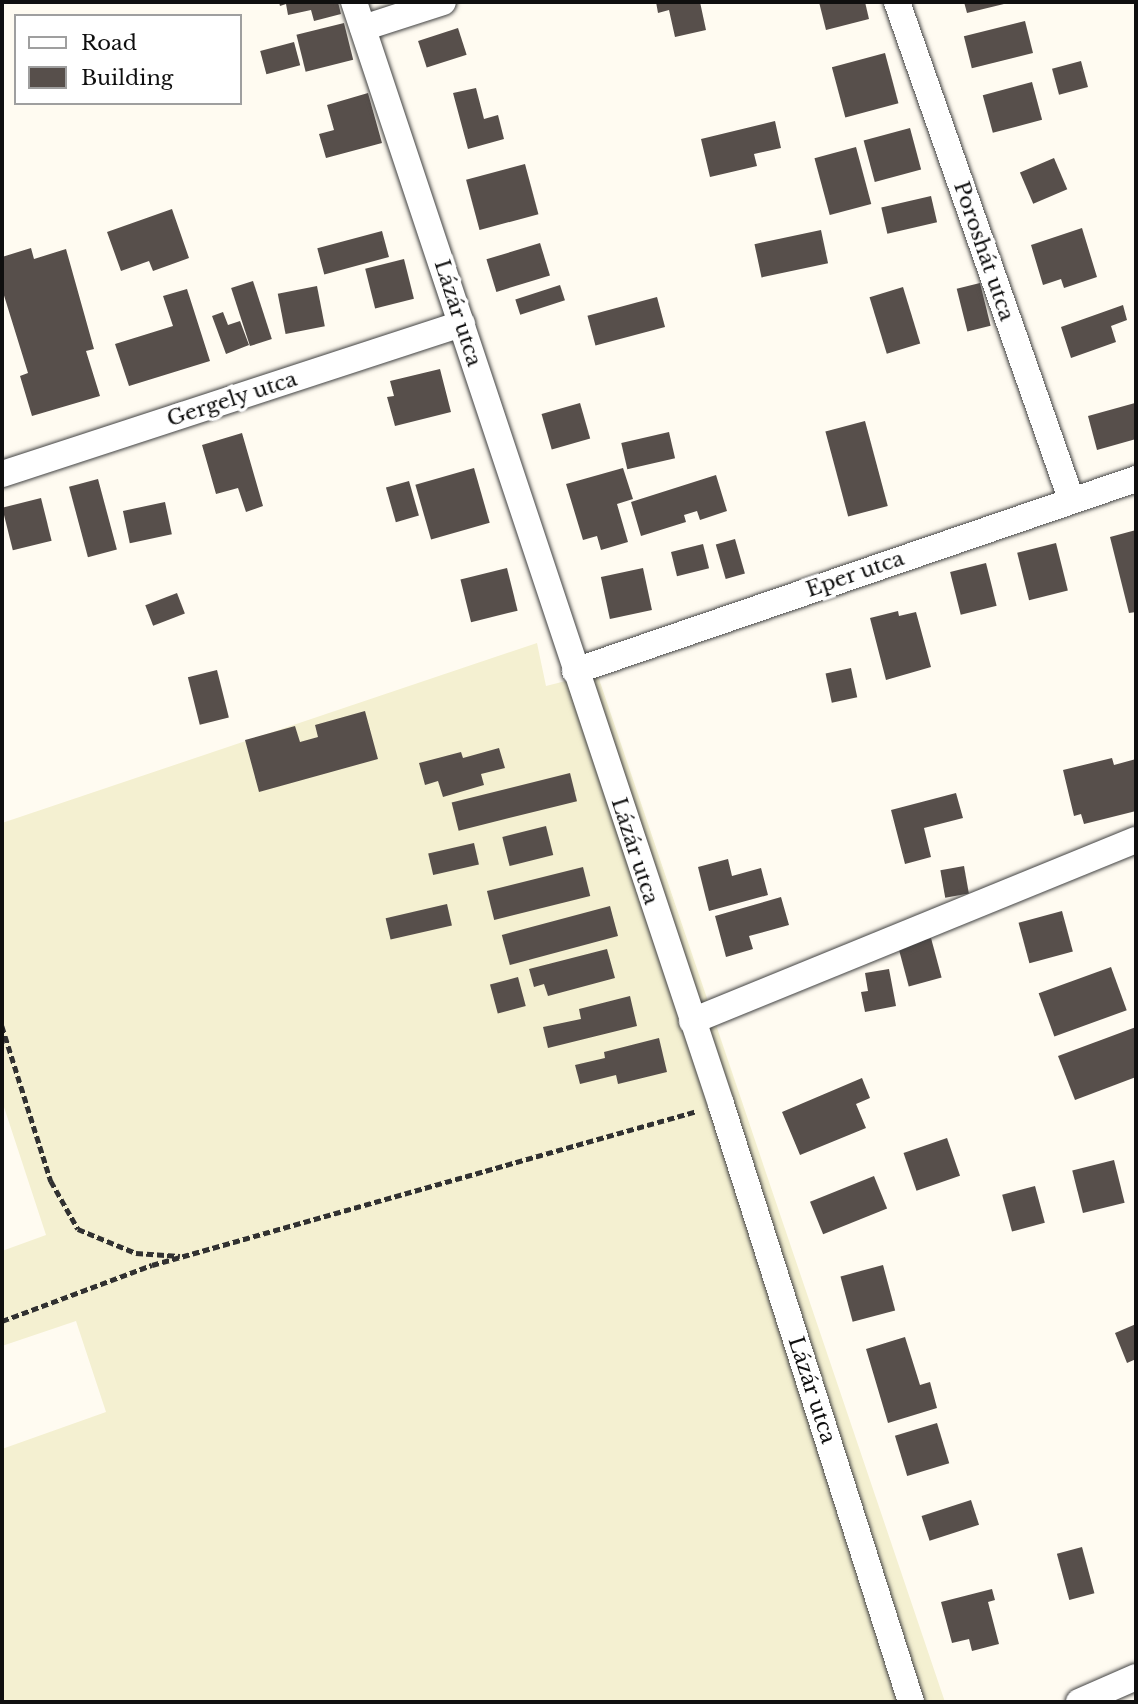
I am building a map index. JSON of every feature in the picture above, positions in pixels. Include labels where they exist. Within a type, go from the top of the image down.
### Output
[{"type":"street","name":"Lázár utca","points":[[354,2],[721,1104],[911,1702]]},
{"type":"street","points":[[363,28],[443,2]]},
{"type":"street","name":"Poroshát utca","points":[[897,2],[1072,499]]},
{"type":"street","name":"Gergely utca","points":[[2,474],[462,324]]},
{"type":"street","name":"Eper utca","points":[[575,671],[1136,479]]},
{"type":"street","points":[[692,1021],[1136,840]]},
{"type":"street","points":[[1079,1702],[1136,1676]]},
{"type":"path","points":[[2,1026],[51,1181],[78,1229],[136,1253],[183,1257]]},
{"type":"path","points":[[2,1321],[183,1257],[721,1104]]},
{"type":"shaded area","points":[[537,643],[546,686],[597,673],[945,1702],[2,1702],[2,1449],[106,1412],[76,1321],[2,1346],[2,1251],[46,1235],[2,1101],[2,823]]},
{"type":"building","points":[[279,2],[338,2],[341,14],[314,21],[311,10],[288,15],[286,4],[280,6]]},
{"type":"building","points":[[656,2],[700,2],[706,30],[675,37],[669,10],[658,13]]},
{"type":"building","points":[[819,2],[865,2],[869,19],[826,30]]},
{"type":"building","points":[[964,2],[1007,2],[1008,3],[967,13]]},
{"type":"building","points":[[1025,21],[1033,53],[972,68],[964,36]]},
{"type":"building","points":[[344,23],[353,60],[306,72],[296,35]]},
{"type":"building","points":[[458,28],[467,55],[427,68],[418,41]]},
{"type":"building","points":[[294,42],[300,65],[266,74],[260,51]]},
{"type":"building","points":[[885,53],[898,103],[845,117],[832,67]]},
{"type":"building","points":[[1081,61],[1088,87],[1059,95],[1052,69]]},
{"type":"building","points":[[1032,82],[1042,120],[993,133],[983,95]]},
{"type":"building","points":[[476,88],[484,119],[498,115],[504,139],[468,149],[453,93]]},
{"type":"building","points":[[368,93],[382,143],[326,158],[319,134],[334,130],[327,105]]},
{"type":"building","points":[[775,121],[781,148],[754,154],[757,166],[710,177],[701,139]]},
{"type":"building","points":[[910,128],[921,170],[875,182],[864,140]]},
{"type":"building","points":[[856,147],[871,204],[830,215],[814,158]]},
{"type":"building","points":[[1054,158],[1067,189],[1033,204],[1020,172]]},
{"type":"building","points":[[525,164],[538,214],[480,230],[466,180]]},
{"type":"building","points":[[931,196],[937,222],[887,234],[881,207]]},
{"type":"building","points":[[172,209],[189,258],[153,271],[149,261],[121,271],[107,232]]},
{"type":"building","points":[[1082,228],[1097,277],[1064,288],[1061,279],[1043,285],[1031,245]]},
{"type":"building","points":[[821,230],[828,263],[762,277],[754,244]]},
{"type":"building","points":[[382,231],[389,257],[324,274],[317,248]]},
{"type":"building","points":[[540,243],[550,276],[496,292],[486,259]]},
{"type":"building","points":[[31,248],[34,259],[66,249],[94,349],[86,351],[100,396],[32,416],[20,376],[28,373],[2,289],[2,257]]},
{"type":"building","points":[[404,259],[414,299],[375,308],[365,269]]},
{"type":"building","points":[[253,281],[272,339],[250,346],[231,288]]},
{"type":"building","points":[[980,283],[991,326],[967,331],[957,289]]},
{"type":"building","points":[[560,285],[565,300],[520,315],[515,300]]},
{"type":"building","points":[[317,286],[325,326],[286,334],[278,294]]},
{"type":"building","points":[[903,287],[920,343],[887,354],[870,297]]},
{"type":"building","points":[[187,289],[210,361],[129,386],[115,344],[173,326],[163,296]]},
{"type":"building","points":[[657,297],[665,327],[595,346],[587,316]]},
{"type":"building","points":[[1123,305],[1127,320],[1111,326],[1116,342],[1071,358],[1061,327]]},
{"type":"building","points":[[223,312],[228,325],[240,321],[249,345],[226,354],[212,316]]},
{"type":"building","points":[[440,369],[451,412],[395,426],[387,397],[394,396],[390,381]]},
{"type":"building","points":[[580,403],[590,439],[552,450],[542,414]]},
{"type":"building","points":[[1135,403],[1136,439],[1097,450],[1088,416]]},
{"type":"building","points":[[865,421],[888,506],[848,517],[825,432]]},
{"type":"building","points":[[669,432],[675,458],[627,469],[621,443]]},
{"type":"building","points":[[242,433],[263,506],[246,512],[238,488],[216,494],[202,445]]},
{"type":"building","points":[[474,468],[490,523],[431,540],[415,485]]},
{"type":"building","points":[[623,468],[633,499],[617,504],[628,542],[601,550],[597,536],[583,540],[566,484]]},
{"type":"building","points":[[716,475],[727,511],[700,520],[697,511],[684,515],[686,522],[641,536],[631,502]]},
{"type":"building","points":[[98,479],[117,550],[88,557],[69,487]]},
{"type":"building","points":[[409,481],[419,516],[396,522],[386,488]]},
{"type":"building","points":[[41,498],[52,541],[13,550],[2,508]]},
{"type":"building","points":[[165,502],[172,534],[130,543],[123,511]]},
{"type":"building","points":[[1136,530],[1136,612],[1129,613],[1110,537]]},
{"type":"building","points":[[735,539],[745,574],[726,579],[716,545]]},
{"type":"building","points":[[1056,543],[1068,591],[1029,600],[1017,553]]},
{"type":"building","points":[[703,544],[709,568],[677,576],[671,552]]},
{"type":"building","points":[[986,563],[997,606],[961,615],[950,572]]},
{"type":"building","points":[[507,568],[518,611],[471,622],[460,580]]},
{"type":"building","points":[[643,568],[652,610],[610,619],[601,577]]},
{"type":"building","points":[[177,593],[185,614],[153,626],[145,605]]},
{"type":"building","points":[[898,611],[899,616],[916,612],[931,667],[886,680],[870,618]]},
{"type":"building","points":[[851,668],[857,697],[832,703],[826,673]]},
{"type":"building","points":[[217,670],[229,718],[200,725],[188,677]]},
{"type":"building","points":[[365,711],[378,759],[259,792],[245,740],[295,726],[300,742],[318,737],[315,725]]},
{"type":"building","points":[[499,748],[505,768],[481,774],[484,785],[443,797],[438,781],[425,785],[419,763],[461,752],[463,758]]},
{"type":"building","points":[[1112,758],[1114,765],[1136,759],[1136,811],[1084,824],[1081,814],[1074,816],[1063,770]]},
{"type":"building","points":[[570,773],[577,801],[459,831],[452,803]]},
{"type":"building","points":[[956,793],[963,818],[924,828],[931,857],[905,864],[891,810]]},
{"type":"building","points":[[546,826],[553,855],[510,866],[502,837]]},
{"type":"building","points":[[474,843],[479,864],[433,875],[428,854]]},
{"type":"building","points":[[728,859],[732,876],[761,868],[768,895],[709,911],[698,867]]},
{"type":"building","points":[[964,866],[969,894],[945,898],[940,870]]},
{"type":"building","points":[[583,867],[590,896],[494,920],[487,891]]},
{"type":"building","points":[[781,897],[789,925],[749,936],[753,949],[726,957],[715,916]]},
{"type":"building","points":[[447,904],[452,925],[391,940],[386,918]]},
{"type":"building","points":[[610,906],[618,936],[510,965],[502,935]]},
{"type":"building","points":[[1062,911],[1073,952],[1029,963],[1019,923]]},
{"type":"building","points":[[931,938],[942,978],[909,986],[898,947]]},
{"type":"building","points":[[607,949],[615,978],[548,996],[544,984],[534,987],[529,969]]},
{"type":"building","points":[[1111,967],[1127,1010],[1054,1037],[1039,993]]},
{"type":"building","points":[[889,969],[896,1006],[865,1012],[861,992],[868,991],[865,973]]},
{"type":"building","points":[[518,977],[526,1006],[498,1013],[490,985]]},
{"type":"building","points":[[630,996],[637,1026],[548,1048],[543,1027],[581,1019],[579,1009]]},
{"type":"building","points":[[1136,1027],[1136,1077],[1075,1100],[1058,1056]]},
{"type":"building","points":[[659,1038],[667,1072],[618,1084],[616,1075],[580,1084],[575,1065],[605,1058],[604,1052]]},
{"type":"building","points":[[862,1078],[870,1098],[856,1104],[866,1128],[800,1155],[782,1112]]},
{"type":"building","points":[[947,1138],[960,1176],[917,1191],[904,1153]]},
{"type":"building","points":[[1114,1160],[1125,1203],[1083,1213],[1072,1170]]},
{"type":"building","points":[[874,1176],[887,1208],[823,1234],[810,1202]]},
{"type":"building","points":[[1035,1186],[1045,1223],[1012,1232],[1002,1195]]},
{"type":"building","points":[[883,1265],[895,1310],[853,1322],[840,1276]]},
{"type":"building","points":[[1136,1324],[1136,1359],[1127,1363],[1115,1333]]},
{"type":"building","points":[[905,1337],[920,1385],[930,1382],[937,1408],[888,1423],[866,1349]]},
{"type":"building","points":[[937,1423],[949,1463],[907,1476],[895,1436]]},
{"type":"building","points":[[971,1500],[979,1525],[930,1541],[922,1516]]},
{"type":"building","points":[[1082,1547],[1094,1593],[1069,1600],[1057,1554]]},
{"type":"building","points":[[992,1589],[995,1600],[988,1602],[999,1644],[972,1651],[969,1639],[952,1643],[941,1602]]}]
